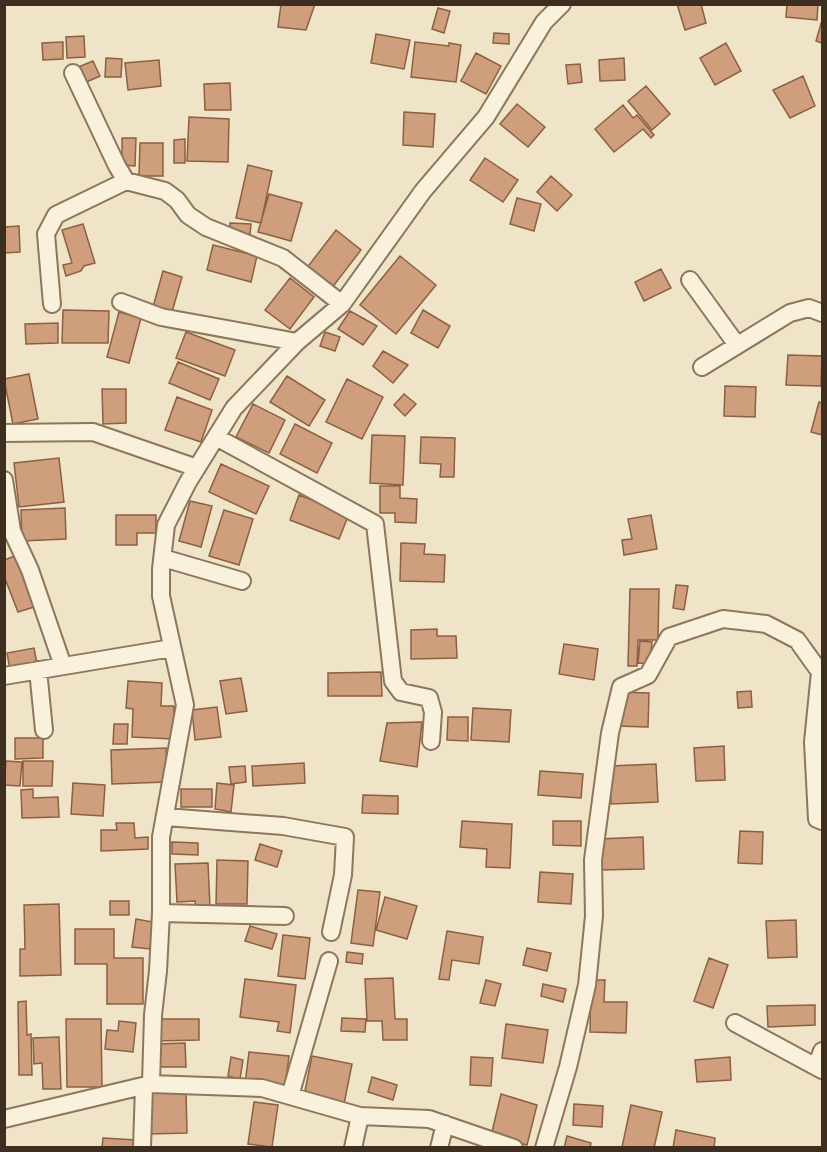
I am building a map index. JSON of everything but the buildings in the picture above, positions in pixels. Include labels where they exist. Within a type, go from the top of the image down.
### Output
[{"type":"street","points":[[142,1148],[161,913],[161,837],[185,705],[161,596],[166,525],[172,510],[234,408],[297,342],[342,304],[423,191],[486,117],[544,22],[562,4]]},
{"type":"street","points":[[73,73],[126,181]]},
{"type":"street","points":[[52,304],[46,234],[56,215],[126,181],[165,191],[177,200],[188,215],[206,227],[283,258],[342,304]]},
{"type":"street","points":[[690,280],[737,345]]},
{"type":"street","points":[[121,302],[161,317],[297,342]]},
{"type":"street","points":[[702,367],[790,313],[809,308],[822,313]]},
{"type":"street","points":[[4,434],[93,432],[197,468]]},
{"type":"street","points":[[216,437],[375,524],[393,681],[401,692],[429,698],[433,712],[431,741]]},
{"type":"street","points":[[4,480],[12,531],[30,570],[63,666]]},
{"type":"street","points":[[163,558],[242,581]]},
{"type":"street","points":[[544,1148],[568,1067],[586,985],[594,916],[593,860],[610,733],[621,687],[648,675],[669,637],[723,619],[766,624],[797,640],[820,672],[813,742],[817,819],[822,821]]},
{"type":"street","points":[[4,676],[172,648]]},
{"type":"street","points":[[38,670],[44,730]]},
{"type":"street","points":[[166,817],[283,826],[345,837],[343,874],[331,932]]},
{"type":"street","points":[[161,913],[285,916]]},
{"type":"street","points":[[290,1096],[329,961]]},
{"type":"street","points":[[735,1023],[820,1063]]},
{"type":"street","points":[[4,1119],[147,1085],[262,1088],[360,1116],[429,1119],[514,1148]]},
{"type":"street","points":[[353,1148],[360,1116]]},
{"type":"street","points":[[439,1148],[445,1124]]}]
